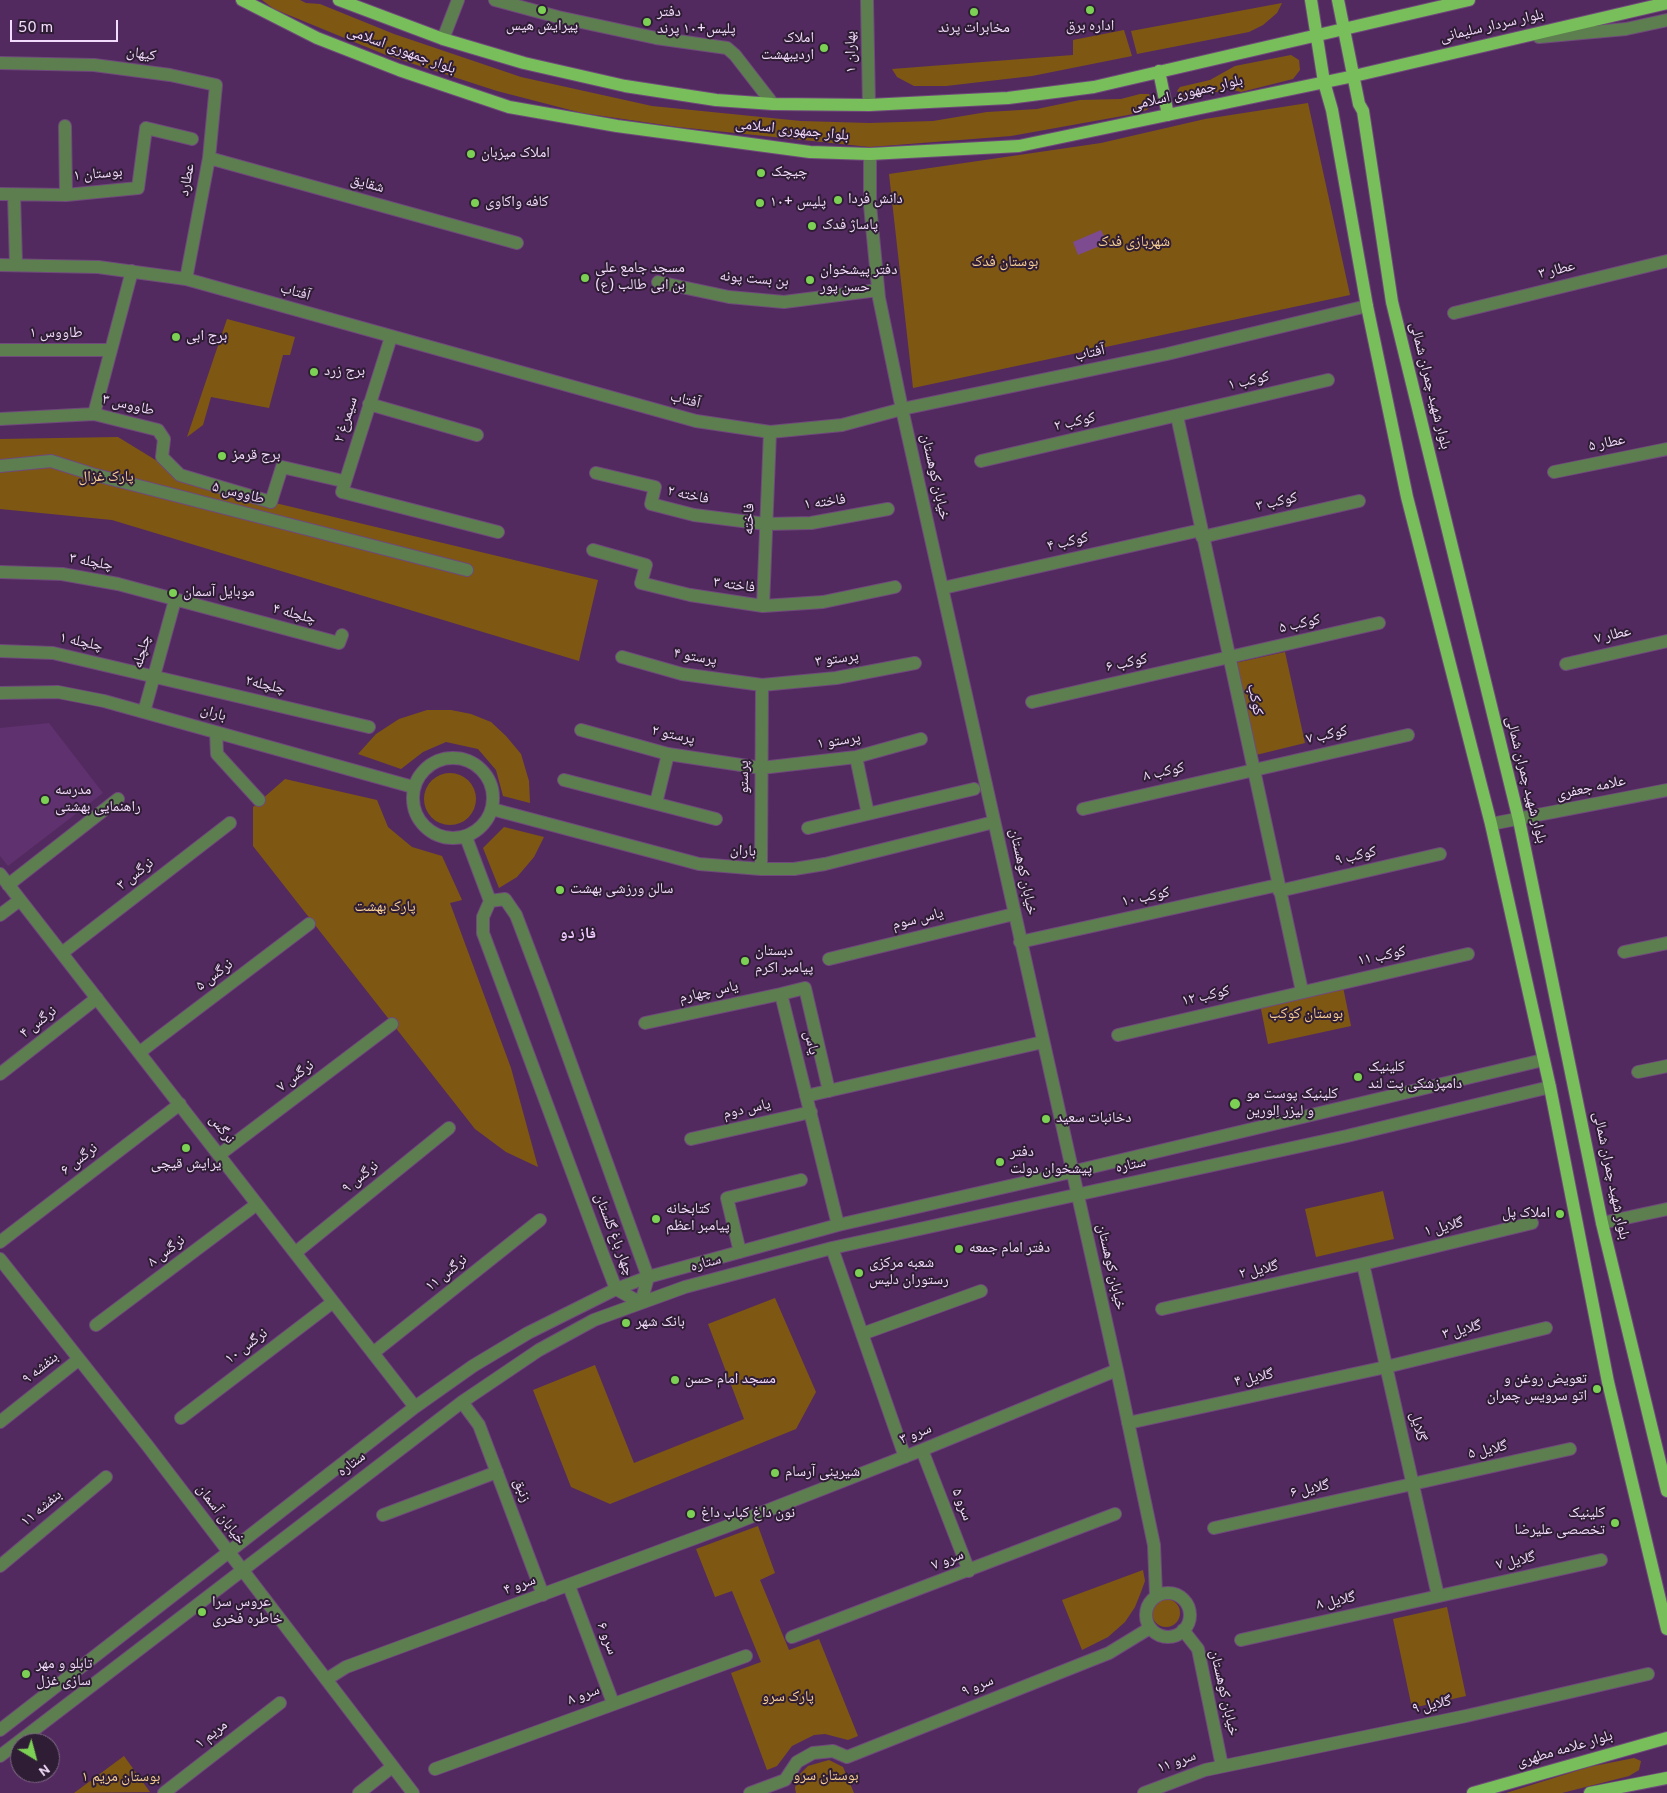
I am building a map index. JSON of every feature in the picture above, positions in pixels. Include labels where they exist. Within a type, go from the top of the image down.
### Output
[{"type":"main road","name":"بلوار جمهوری اسلامی","points":[[242,0],[317,38],[399,70],[509,107],[616,126],[800,151],[870,154],[1020,146],[1354,76]]},
{"type":"main road","name":"بلوار جمهوری اسلامی","points":[[339,0],[443,39],[524,63],[625,86],[716,100],[773,104],[868,104],[1008,98],[1094,87],[1344,30]]},
{"type":"main road","points":[[1310,0],[1367,306],[1407,496],[1491,824],[1550,1087],[1608,1382],[1667,1629]]},
{"type":"main road","name":"بلوار شهید چمران شمالی","points":[[1338,0],[1359,104],[1363,111],[1392,302],[1519,820],[1602,1223],[1667,1491]]},
{"type":"main road","name":"بلوار سردار سلیمانی","points":[[1344,30],[1469,0]]},
{"type":"main road","name":"بلوار سردار سلیمانی","points":[[1354,76],[1667,3]]},
{"type":"main road","points":[[1159,71],[1168,115]]},
{"type":"main road","name":"بلوار علامه مطهری","points":[[1473,1793],[1667,1738]]},
{"type":"main road","points":[[1596,1792],[1667,1778]]},
{"type":"street","points":[[443,39],[458,0]]},
{"type":"street","points":[[495,0],[567,19],[656,38],[727,48],[735,55],[773,104]]},
{"type":"street","name":"بهاران ۱","points":[[867,0],[868,104]]},
{"type":"street","points":[[1509,40],[1626,29],[1667,20]]},
{"type":"street","name":"کیهان","points":[[0,63],[94,65],[170,75],[216,85]]},
{"type":"street","name":"عطارد","points":[[186,279],[209,158],[216,85]]},
{"type":"street","points":[[65,126],[66,194]]},
{"type":"street","name":"بوستان ۱","points":[[0,194],[66,194],[138,188],[146,128],[192,139]]},
{"type":"street","name":"خیابان کوهستان","points":[[870,154],[870,205],[878,290],[902,409],[1042,1042],[1117,1370],[1154,1545],[1156,1596]]},
{"type":"street","name":"شقایق","points":[[209,158],[517,243]]},
{"type":"street","points":[[14,194],[16,264]]},
{"type":"street","name":"عطار ۳","points":[[1454,313],[1667,261]]},
{"type":"street","name":"آفتاب","points":[[0,265],[98,267],[186,279],[696,421],[770,432],[842,425],[902,409],[1167,354],[1367,306]]},
{"type":"street","points":[[94,414],[132,271]]},
{"type":"street","name":"بن بست پونه","points":[[658,282],[729,297],[784,302],[878,290]]},
{"type":"street","name":"سیمرغ ۲","points":[[343,484],[391,337]]},
{"type":"street","name":"طاووس ۱","points":[[0,350],[111,350]]},
{"type":"street","name":"کوکب ۱","points":[[1177,416],[1328,380]]},
{"type":"street","points":[[369,404],[477,435]]},
{"type":"street","name":"طاووس ۳","points":[[0,419],[94,414],[158,430],[164,439],[162,457],[180,475],[271,502],[282,467],[343,481],[342,492],[498,532]]},
{"type":"street","name":"کوکب ۲","points":[[981,461],[1177,416]]},
{"type":"street","name":"کوکب","points":[[1177,416],[1228,659],[1302,991]]},
{"type":"street","name":"فاخته","points":[[763,606],[770,432]]},
{"type":"street","name":"عطار ۵","points":[[1554,472],[1667,449]]},
{"type":"street","name":"طاووس ۵","points":[[0,466],[51,461],[92,474],[467,570]]},
{"type":"street","name":"فاخته ۲","points":[[596,473],[655,487],[651,504],[694,516],[766,524]]},
{"type":"street","name":"کوکب ۳","points":[[1202,533],[1359,501]]},
{"type":"street","name":"فاخته ۱","points":[[766,524],[811,522],[888,508]]},
{"type":"street","name":"کوکب ۴","points":[[943,588],[1202,533]]},
{"type":"street","name":"فاخته ۳","points":[[593,550],[646,565],[641,583],[690,595],[763,606],[823,602],[895,587]]},
{"type":"street","name":"چلچله ۳","points":[[0,572],[62,574],[118,584],[175,600]]},
{"type":"street","name":"چلچله ۴","points":[[175,600],[339,643],[342,635]]},
{"type":"street","name":"چلچله","points":[[144,712],[175,600]]},
{"type":"street","name":"کوکب ۵","points":[[1228,659],[1379,623]]},
{"type":"street","name":"عطار ۷","points":[[1566,664],[1667,641]]},
{"type":"street","name":"چلچله ۱","points":[[0,650],[53,653],[153,676]]},
{"type":"street","name":"پرستو ۴","points":[[622,658],[682,674],[762,685]]},
{"type":"street","name":"کوکب ۶","points":[[1032,702],[1228,659]]},
{"type":"street","name":"پرستو ۳","points":[[762,685],[836,678],[915,663]]},
{"type":"street","name":"چلچله۲","points":[[153,676],[369,727]]},
{"type":"street","name":"پرستو","points":[[761,869],[760,768],[762,685]]},
{"type":"street","name":"باران","points":[[0,693],[58,692],[144,712],[413,787]]},
{"type":"street","name":"پرستو ۲","points":[[581,730],[668,754],[760,768]]},
{"type":"street","points":[[216,732],[217,754],[259,800]]},
{"type":"street","name":"کوکب ۷","points":[[1253,769],[1408,735]]},
{"type":"street","name":"پرستو ۱","points":[[760,768],[856,758],[921,738]]},
{"type":"street","points":[[656,803],[668,754]]},
{"type":"street","points":[[452,758],[466,760],[477,766],[488,778],[493,792],[492,809],[485,823],[476,832],[466,837],[444,838],[430,833],[418,820],[412,804],[413,787],[427,767],[439,760],[452,758]]},
{"type":"street","points":[[856,758],[868,814]]},
{"type":"street","name":"کوکب ۸","points":[[1083,809],[1253,769]]},
{"type":"street","points":[[564,780],[716,819]]},
{"type":"street","points":[[808,828],[974,789]]},
{"type":"street","name":"علامه جعفری","points":[[1491,824],[1667,790]]},
{"type":"street","points":[[8,885],[118,799]]},
{"type":"street","name":"باران","points":[[492,809],[699,864],[761,869],[794,869],[825,864],[994,822]]},
{"type":"street","name":"نرگس ۳","points":[[62,953],[230,823]]},
{"type":"street","points":[[466,837],[490,901]]},
{"type":"street","name":"کوکب ۹","points":[[1279,888],[1440,854]]},
{"type":"street","name":"نرگس","points":[[0,874],[415,1407]]},
{"type":"street","name":"کوکب ۱۰","points":[[1020,942],[1279,888]]},
{"type":"street","name":"چهار باغ گلستان","points":[[505,899],[516,915],[541,979],[648,1277],[641,1303],[616,1289],[483,934],[483,917],[490,901],[505,899]]},
{"type":"street","points":[[0,915],[20,900]]},
{"type":"street","name":"یاس سوم","points":[[829,959],[1014,914]]},
{"type":"street","name":"نرگس ۵","points":[[140,1052],[309,924]]},
{"type":"street","points":[[1624,952],[1667,943]]},
{"type":"street","name":"کوکب ۱۱","points":[[1302,991],[1468,954]]},
{"type":"street","name":"یاس","points":[[829,1091],[804,988],[781,994],[838,1225]]},
{"type":"street","name":"کوکب ۱۲","points":[[1118,1035],[1302,991]]},
{"type":"street","name":"یاس چهارم","points":[[645,1024],[781,994]]},
{"type":"street","name":"نرگس ۴","points":[[0,1074],[98,998]]},
{"type":"street","name":"نرگس ۷","points":[[219,1155],[392,1024]]},
{"type":"street","points":[[806,1096],[1042,1042]]},
{"type":"street","name":"ستاره","points":[[0,1730],[415,1407],[473,1366],[528,1333],[616,1289],[648,1277],[838,1225],[1072,1172],[1543,1060]]},
{"type":"street","points":[[1638,1072],[1667,1066]]},
{"type":"street","name":"ستاره","points":[[0,1756],[462,1402],[539,1350],[594,1320],[685,1287],[832,1248],[1347,1136],[1550,1087]]},
{"type":"street","name":"نرگس ۶","points":[[0,1242],[180,1104]]},
{"type":"street","name":"یاس دوم","points":[[691,1139],[811,1112]]},
{"type":"street","name":"نرگس ۹","points":[[295,1253],[449,1128]]},
{"type":"street","points":[[740,1252],[727,1198],[801,1180]]},
{"type":"street","name":"نرگس ۸","points":[[96,1326],[257,1204]]},
{"type":"street","points":[[1602,1223],[1667,1209]]},
{"type":"street","name":"نرگس ۱۱","points":[[373,1353],[540,1220]]},
{"type":"street","name":"گلایل ۱","points":[[1363,1264],[1532,1223]]},
{"type":"street","points":[[832,1248],[905,1457]]},
{"type":"street","name":"خیابان آسمان","points":[[0,1259],[147,1445],[413,1793]]},
{"type":"street","name":"گلایل ۲","points":[[1162,1309],[1363,1264]]},
{"type":"street","name":"گلایل","points":[[1363,1264],[1438,1596]]},
{"type":"street","points":[[862,1334],[981,1291]]},
{"type":"street","name":"نرگس ۱۰","points":[[181,1418],[333,1302]]},
{"type":"street","name":"گلایل ۳","points":[[1386,1367],[1546,1328]]},
{"type":"street","name":"بنفشه ۹","points":[[0,1422],[78,1360]]},
{"type":"street","name":"گلایل ۴","points":[[1128,1423],[1386,1367]]},
{"type":"street","name":"سرو ۳","points":[[726,1527],[905,1457],[1117,1370]]},
{"type":"street","name":"زنبق","points":[[462,1402],[478,1425],[543,1595]]},
{"type":"street","name":"گلایل ۵","points":[[1413,1484],[1570,1449]]},
{"type":"street","name":"سرو ۵","points":[[922,1450],[969,1570]]},
{"type":"street","points":[[383,1514],[497,1472]]},
{"type":"street","name":"بنفشه ۱۱","points":[[0,1566],[106,1477]]},
{"type":"street","name":"گلایل ۶","points":[[1214,1528],[1413,1484]]},
{"type":"street","name":"سرو ۷","points":[[792,1637],[1115,1514]]},
{"type":"street","name":"سرو ۴","points":[[327,1679],[346,1667],[726,1527]]},
{"type":"street","name":"گلایل ۷","points":[[1438,1596],[1601,1560]]},
{"type":"street","name":"سرو ۶","points":[[569,1586],[614,1703]]},
{"type":"street","points":[[1163,1593],[1177,1594],[1188,1604],[1190,1618],[1183,1630],[1170,1637],[1155,1633],[1150,1628],[1146,1621],[1147,1607],[1156,1596],[1163,1593]]},
{"type":"street","name":"گلایل ۸","points":[[1241,1640],[1438,1596]]},
{"type":"street","name":"سرو ۹","points":[[750,1793],[785,1780],[797,1762],[813,1753],[833,1752],[847,1756],[1109,1653],[1150,1628]]},
{"type":"street","name":"خیابان کوهستان","points":[[1183,1630],[1198,1649],[1222,1766]]},
{"type":"street","name":"سرو ۸","points":[[435,1769],[746,1656]]},
{"type":"street","name":"گلایل ۹","points":[[1222,1766],[1466,1716],[1648,1674]]},
{"type":"street","name":"مریم ۱","points":[[164,1793],[280,1703]]},
{"type":"street","name":"سرو ۱۱","points":[[1144,1793],[1205,1770],[1222,1766]]},
{"type":"street","points":[[359,1793],[392,1767]]},
{"type":"shaded area","points":[[1101,230],[1107,243],[1078,255],[1073,242]]},
{"type":"shaded area","points":[[49,723],[103,793],[8,866],[0,856],[0,728]]},
{"type":"green space","points":[[262,0],[300,0],[306,3],[320,4],[394,34],[521,77],[652,106],[801,121],[869,123],[933,121],[987,112],[1037,109],[1080,100],[1121,99],[1140,94],[1149,94],[1152,103],[1147,110],[1128,115],[1011,136],[870,147],[678,127],[582,113],[497,91],[386,55],[274,9]]},
{"type":"green space","points":[[1282,3],[1277,13],[1263,25],[1249,32],[1137,54],[1131,31]]},
{"type":"green space","points":[[1124,30],[1132,56],[1032,76],[946,86],[914,86],[897,77],[892,69],[1073,55],[1073,40]]},
{"type":"green space","points":[[1291,55],[1299,60],[1300,70],[1293,79],[1241,92],[1229,89],[1187,99],[1177,91],[1180,87],[1210,80],[1235,66]]},
{"type":"green space","name":"بوستان فدک","points":[[1308,103],[1350,295],[913,388],[889,174],[1101,143],[1205,119]]},
{"type":"green space","points":[[227,319],[295,337],[290,355],[283,355],[269,408],[211,397],[203,425],[187,437]]},
{"type":"green space","name":"پارک غزال","points":[[118,437],[180,475],[271,502],[598,580],[579,661],[112,520],[0,509],[0,439]]},
{"type":"green space","points":[[1285,652],[1305,743],[1256,755],[1235,663]]},
{"type":"green space","points":[[427,710],[451,710],[471,714],[491,722],[521,754],[529,781],[530,803],[503,796],[496,770],[478,749],[446,742],[423,752],[401,769],[358,754],[376,734],[399,719]]},
{"type":"green space","points":[[450,773],[460,775],[468,781],[474,789],[476,799],[474,809],[468,817],[460,823],[450,825],[440,823],[432,817],[426,809],[424,799],[426,789],[432,781],[440,775]]},
{"type":"green space","name":"پارک بهشت","points":[[285,779],[377,800],[388,827],[412,847],[442,856],[462,900],[450,903],[511,1068],[538,1167],[506,1152],[475,1129],[253,846],[253,807]]},
{"type":"green space","points":[[504,827],[544,837],[534,857],[517,877],[499,888],[483,848]]},
{"type":"green space","name":"بوستان کوکب","points":[[1343,987],[1351,1026],[1268,1044],[1260,1004]]},
{"type":"green space","points":[[1383,1191],[1394,1239],[1316,1257],[1305,1209]]},
{"type":"green space","points":[[775,1298],[816,1392],[796,1429],[610,1504],[571,1487],[533,1390],[595,1365],[634,1463],[744,1419],[708,1324]]},
{"type":"green space","name":"پارک سرو","points":[[758,1526],[775,1573],[760,1580],[789,1650],[819,1639],[858,1736],[848,1740],[825,1734],[814,1735],[792,1746],[777,1766],[767,1770],[731,1673],[761,1662],[732,1591],[715,1597],[696,1549]]},
{"type":"green space","points":[[1143,1570],[1145,1581],[1135,1607],[1125,1622],[1108,1637],[1082,1650],[1062,1600]]},
{"type":"green space","points":[[1166,1599],[1176,1603],[1180,1613],[1176,1623],[1166,1627],[1156,1623],[1152,1613],[1156,1603]]},
{"type":"green space","points":[[1447,1607],[1466,1696],[1412,1708],[1393,1619]]},
{"type":"green space","name":"بوستان مریم ۱","points":[[124,1756],[150,1792],[74,1793]]},
{"type":"green space","points":[[1634,1758],[1641,1761],[1639,1770],[1629,1776],[1562,1793],[1506,1793],[1589,1767]]},
{"type":"green space","name":"بوستان سرو","points":[[829,1760],[843,1767],[854,1793],[796,1793],[795,1788],[798,1776],[808,1766]]},
{"type":"place","name":"پیرایش هیس","points":[[542,10]]},
{"type":"place","name":"اداره برق","points":[[1090,10]]},
{"type":"place","name":"مخابرات پرند","points":[[974,12]]},
{"type":"place","name":"دفتر پلیس+۱۰ پرند","points":[[647,22]]},
{"type":"place","name":"املاک اردیبهشت","points":[[824,48]]},
{"type":"place","name":"املاک میزبان","points":[[471,154]]},
{"type":"place","name":"چیچک","points":[[761,173]]},
{"type":"place","name":"دانش فردا","points":[[838,200]]},
{"type":"place","name":"کافه واکاوی","points":[[475,203]]},
{"type":"place","name":"پلیس +۱۰","points":[[760,203]]},
{"type":"place","name":"پاساژ فدک","points":[[812,226]]},
{"type":"place","name":"مسجد جامع علی بن ابی طالب (ع)","points":[[585,278]]},
{"type":"place","name":"دفتر پیشخوان حسن پور","points":[[810,280]]},
{"type":"place","name":"برج ابی","points":[[176,337]]},
{"type":"place","name":"برج زرد","points":[[314,372]]},
{"type":"place","name":"برج قرمز","points":[[222,456]]},
{"type":"place","name":"موبایل آسمان","points":[[173,593]]},
{"type":"place","name":"مدرسه راهنمایی بهشتی","points":[[45,800]]},
{"type":"place","name":"سالن ورزشی بهشت","points":[[560,890]]},
{"type":"place","name":"دبستان پیامبر اکرم","points":[[745,961]]},
{"type":"place","name":"کلینیک دامپزشکی پت لند","points":[[1358,1077]]},
{"type":"place","name":"کلینیک پوست مو و لیزر اِلورین","points":[[1235,1104]]},
{"type":"place","name":"دخانبات سعید","points":[[1046,1119]]},
{"type":"place","name":"یرایش قیچی","points":[[186,1148]]},
{"type":"place","name":"دفتر پیشخوان دولت","points":[[1000,1162]]},
{"type":"place","name":"املاک پل","points":[[1560,1214]]},
{"type":"place","name":"کتابخانه پیامبر اعظم","points":[[656,1219]]},
{"type":"place","name":"دفتر امام جمعه","points":[[959,1249]]},
{"type":"place","name":"شعبه مرکزی رستوران دلیس","points":[[859,1273]]},
{"type":"place","name":"بانک شهر","points":[[626,1323]]},
{"type":"place","name":"مسجد امام حسن","points":[[675,1380]]},
{"type":"place","name":"تعویض روغن و اتو سرویس چمران","points":[[1597,1389]]},
{"type":"place","name":"شیرینی آرسام","points":[[775,1473]]},
{"type":"place","name":"نون داغ کباب داغ","points":[[691,1514]]},
{"type":"place","name":"کلینیک تخصصی علیرضا","points":[[1615,1523]]},
{"type":"place","name":"عروس سرا خاطره فخری","points":[[202,1612]]},
{"type":"place","name":"تابلو و مهر سازی غزل","points":[[26,1674]]},
{"type":"district","name":"فاز دو","points":[[578,935]]},
{"type":"park label","name":"شهربازی فدک","points":[[1134,243]]}]
